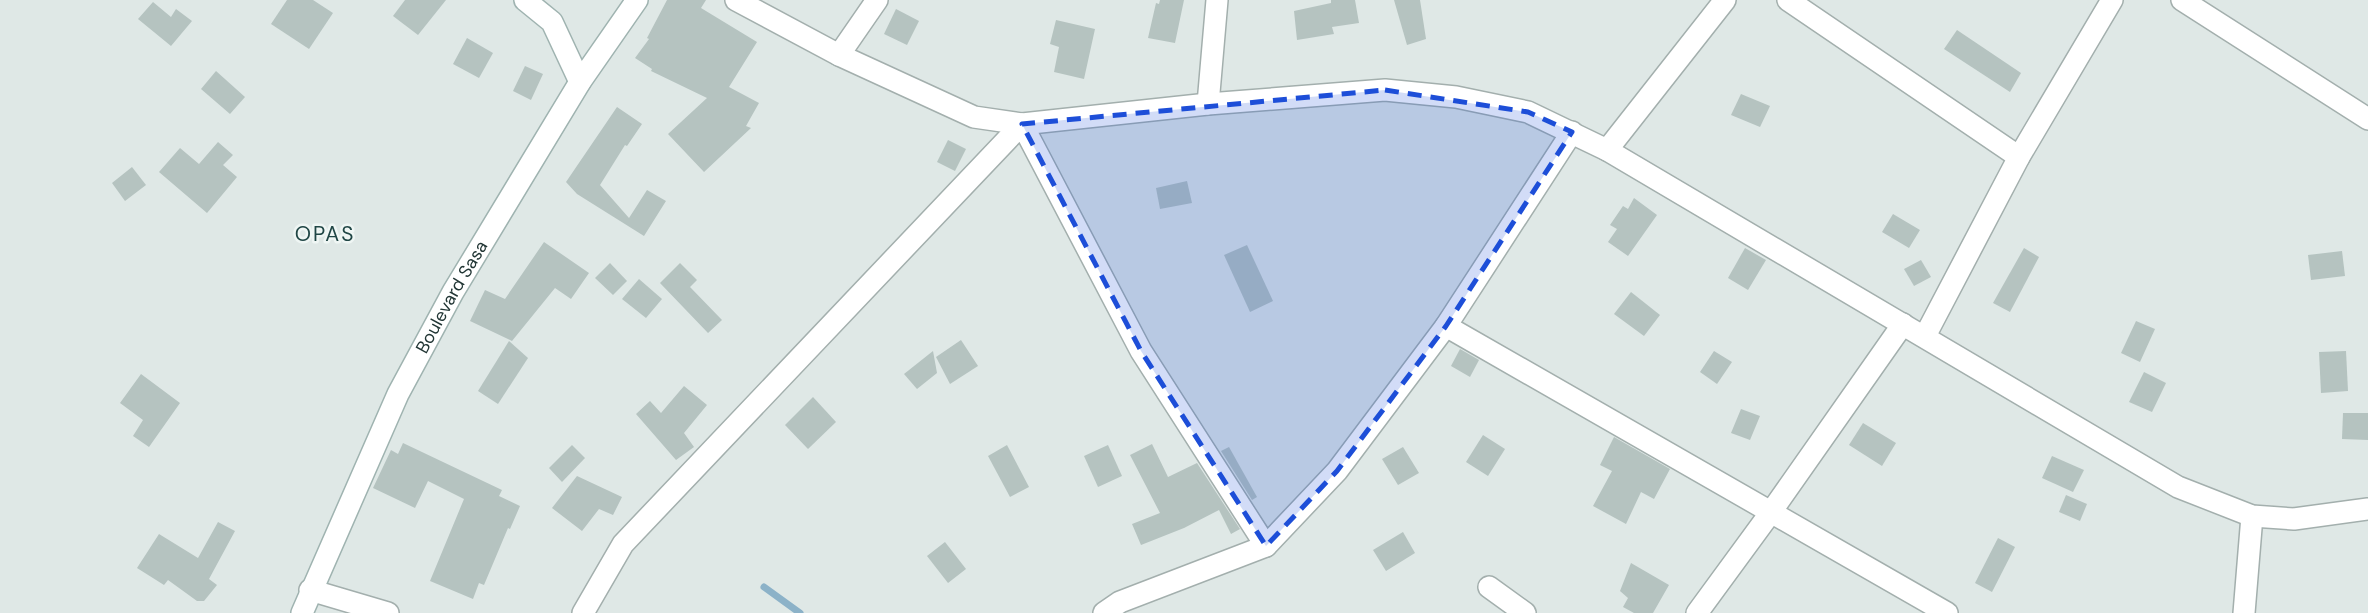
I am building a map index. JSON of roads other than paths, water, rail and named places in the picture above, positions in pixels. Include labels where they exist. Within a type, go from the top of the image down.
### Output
[{"type":"street","points":[[525,0],[552,22],[580,82]]},
{"type":"street","name":"Boulevard Sasa","points":[[302,613],[398,394],[453,292],[580,82],[637,0]]},
{"type":"street","points":[[736,0],[839,55],[974,117],[1022,124],[1208,104],[1385,90],[1456,97],[1528,111],[1607,150],[2178,487],[2252,516],[2294,519],[2368,509]]},
{"type":"street","points":[[839,55],[877,0]]},
{"type":"street","points":[[1208,104],[1217,0]]},
{"type":"street","points":[[1607,150],[1725,0]]},
{"type":"street","points":[[1788,0],[2019,157]]},
{"type":"street","points":[[1925,336],[2019,157],[2112,0]]},
{"type":"street","points":[[2182,0],[2368,120]]},
{"type":"street","points":[[1022,124],[1141,351],[1266,546]]},
{"type":"street","points":[[583,613],[623,544],[1022,124]]},
{"type":"street","points":[[1104,613],[1120,602],[1266,546],[1337,471],[1446,326],[1572,132]]},
{"type":"street","points":[[1697,613],[1903,324]]},
{"type":"street","points":[[1446,326],[1947,613]]},
{"type":"street","points":[[2244,613],[2252,516]]},
{"type":"street","points":[[1489,587],[1525,613]]},
{"type":"street","points":[[310,590],[388,613]]},
{"type":"waterway","points":[[764,587],[800,613]]},
{"type":"district","name":"OPAS","points":[[325,234]]}]
